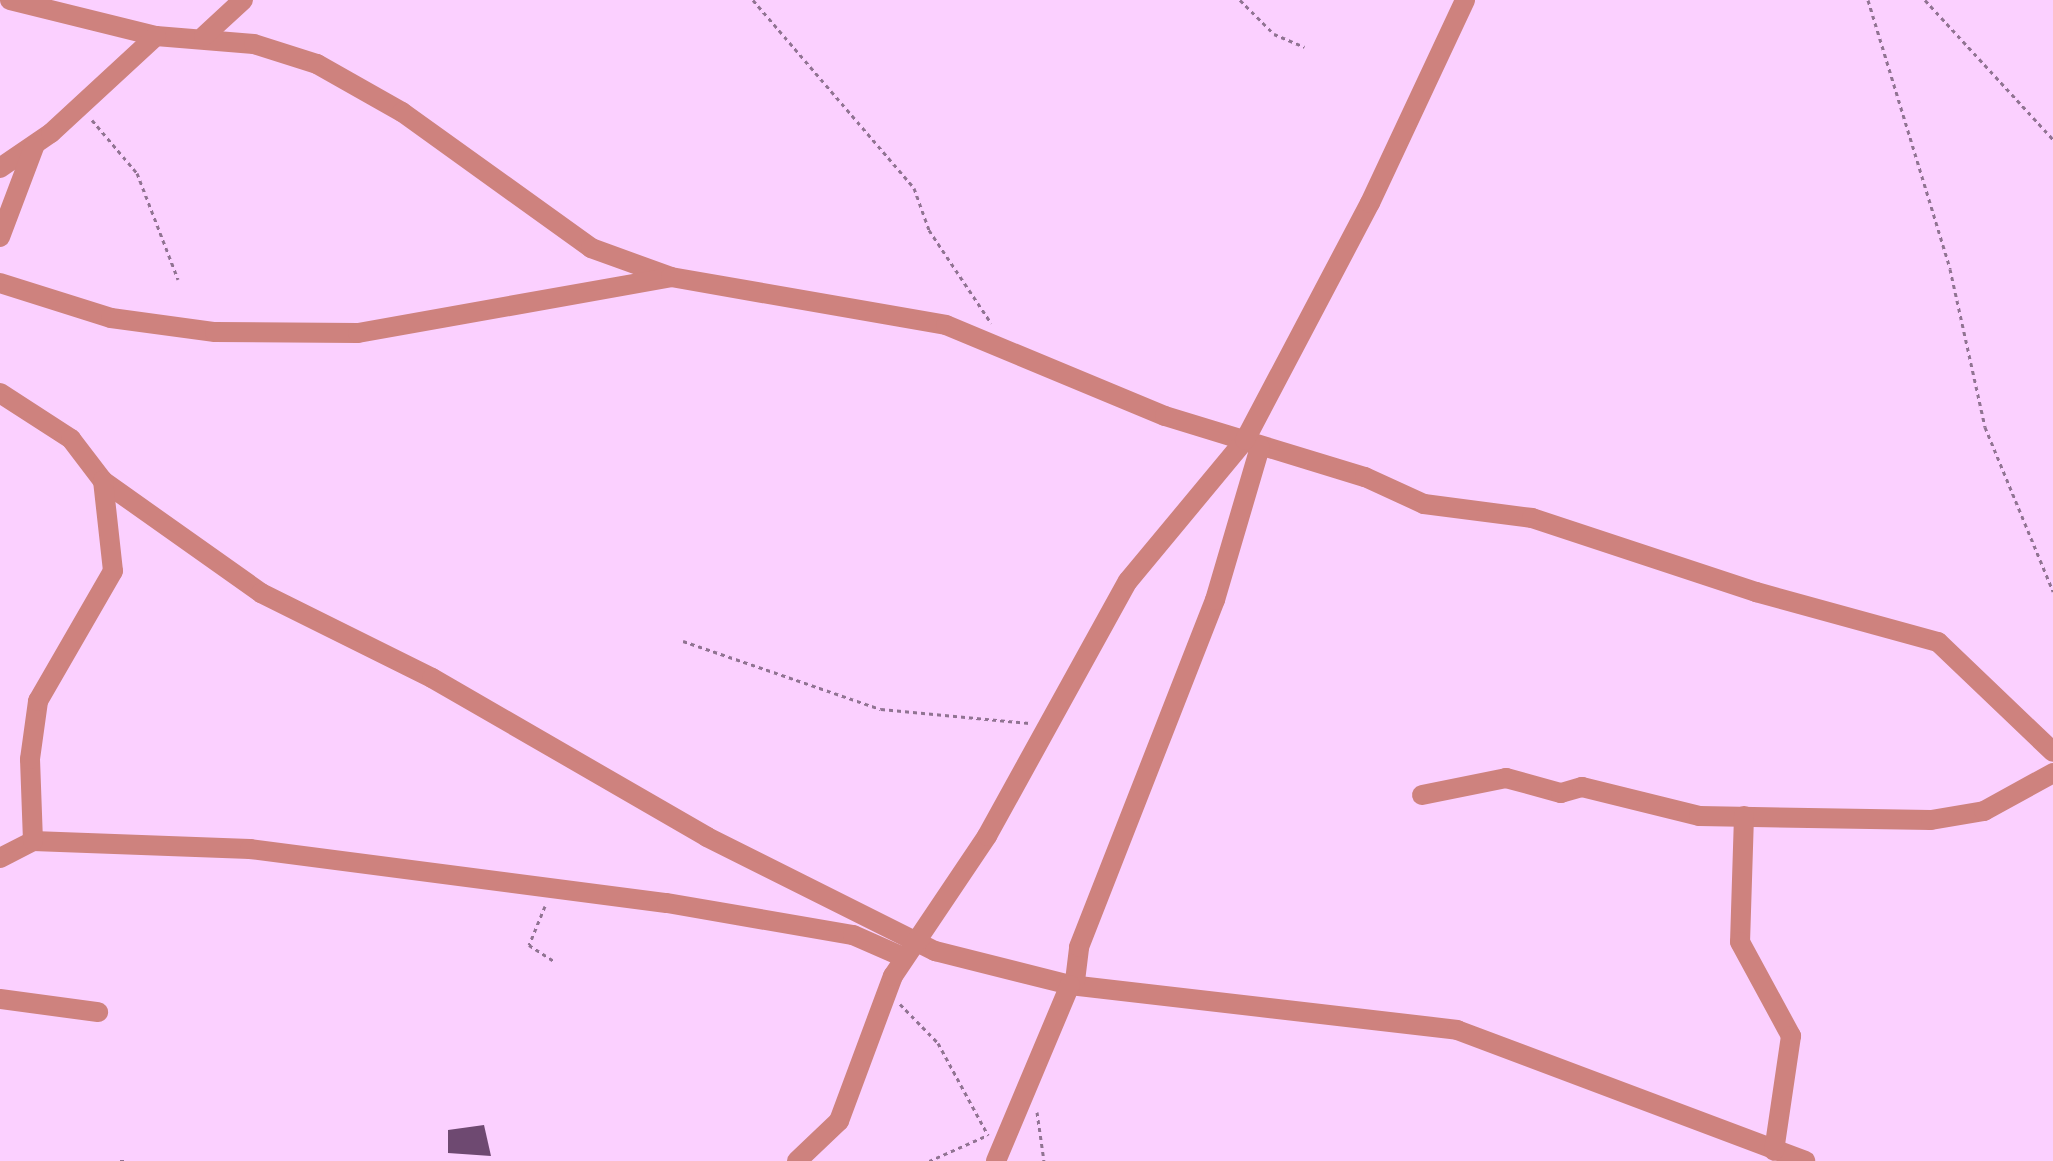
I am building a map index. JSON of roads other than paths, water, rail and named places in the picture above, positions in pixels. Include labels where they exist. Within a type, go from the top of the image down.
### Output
[{"type":"street","points":[[10,0],[156,36],[204,36],[317,64],[402,112],[591,248],[671,277],[946,325],[1165,416],[1365,477],[1424,504],[1532,518],[1756,592],[1938,642],[2053,752]]},
{"type":"street","points":[[204,36],[243,0]]},
{"type":"street","points":[[996,1161],[998,1134],[1032,1081],[1073,983],[1079,947],[1215,600],[1253,444],[1455,33],[1465,0]]},
{"type":"street","points":[[0,168],[34,147],[156,36]]},
{"type":"street","points":[[0,237],[34,147]]},
{"type":"street","points":[[0,283],[111,318],[215,332],[312,334],[500,312],[671,277]]},
{"type":"street","points":[[0,393],[71,439],[103,481],[261,593],[432,678],[707,837],[909,949]]},
{"type":"street","points":[[797,1161],[839,1121],[887,989],[909,949],[987,836],[1128,581],[1253,444]]},
{"type":"street","points":[[33,841],[30,759],[38,701],[113,571],[103,481]]},
{"type":"street","points":[[1422,795],[1506,778],[1561,793],[1582,787],[1684,815],[1948,818],[1997,806],[2053,773]]},
{"type":"street","points":[[1744,816],[1740,942],[1791,1036],[1774,1151]]},
{"type":"street","points":[[0,858],[33,841],[250,849],[552,892],[667,903],[853,935],[1073,983],[1181,1001],[1457,1030],[1798,1160]]},
{"type":"street","points":[[0,999],[98,1012]]}]
